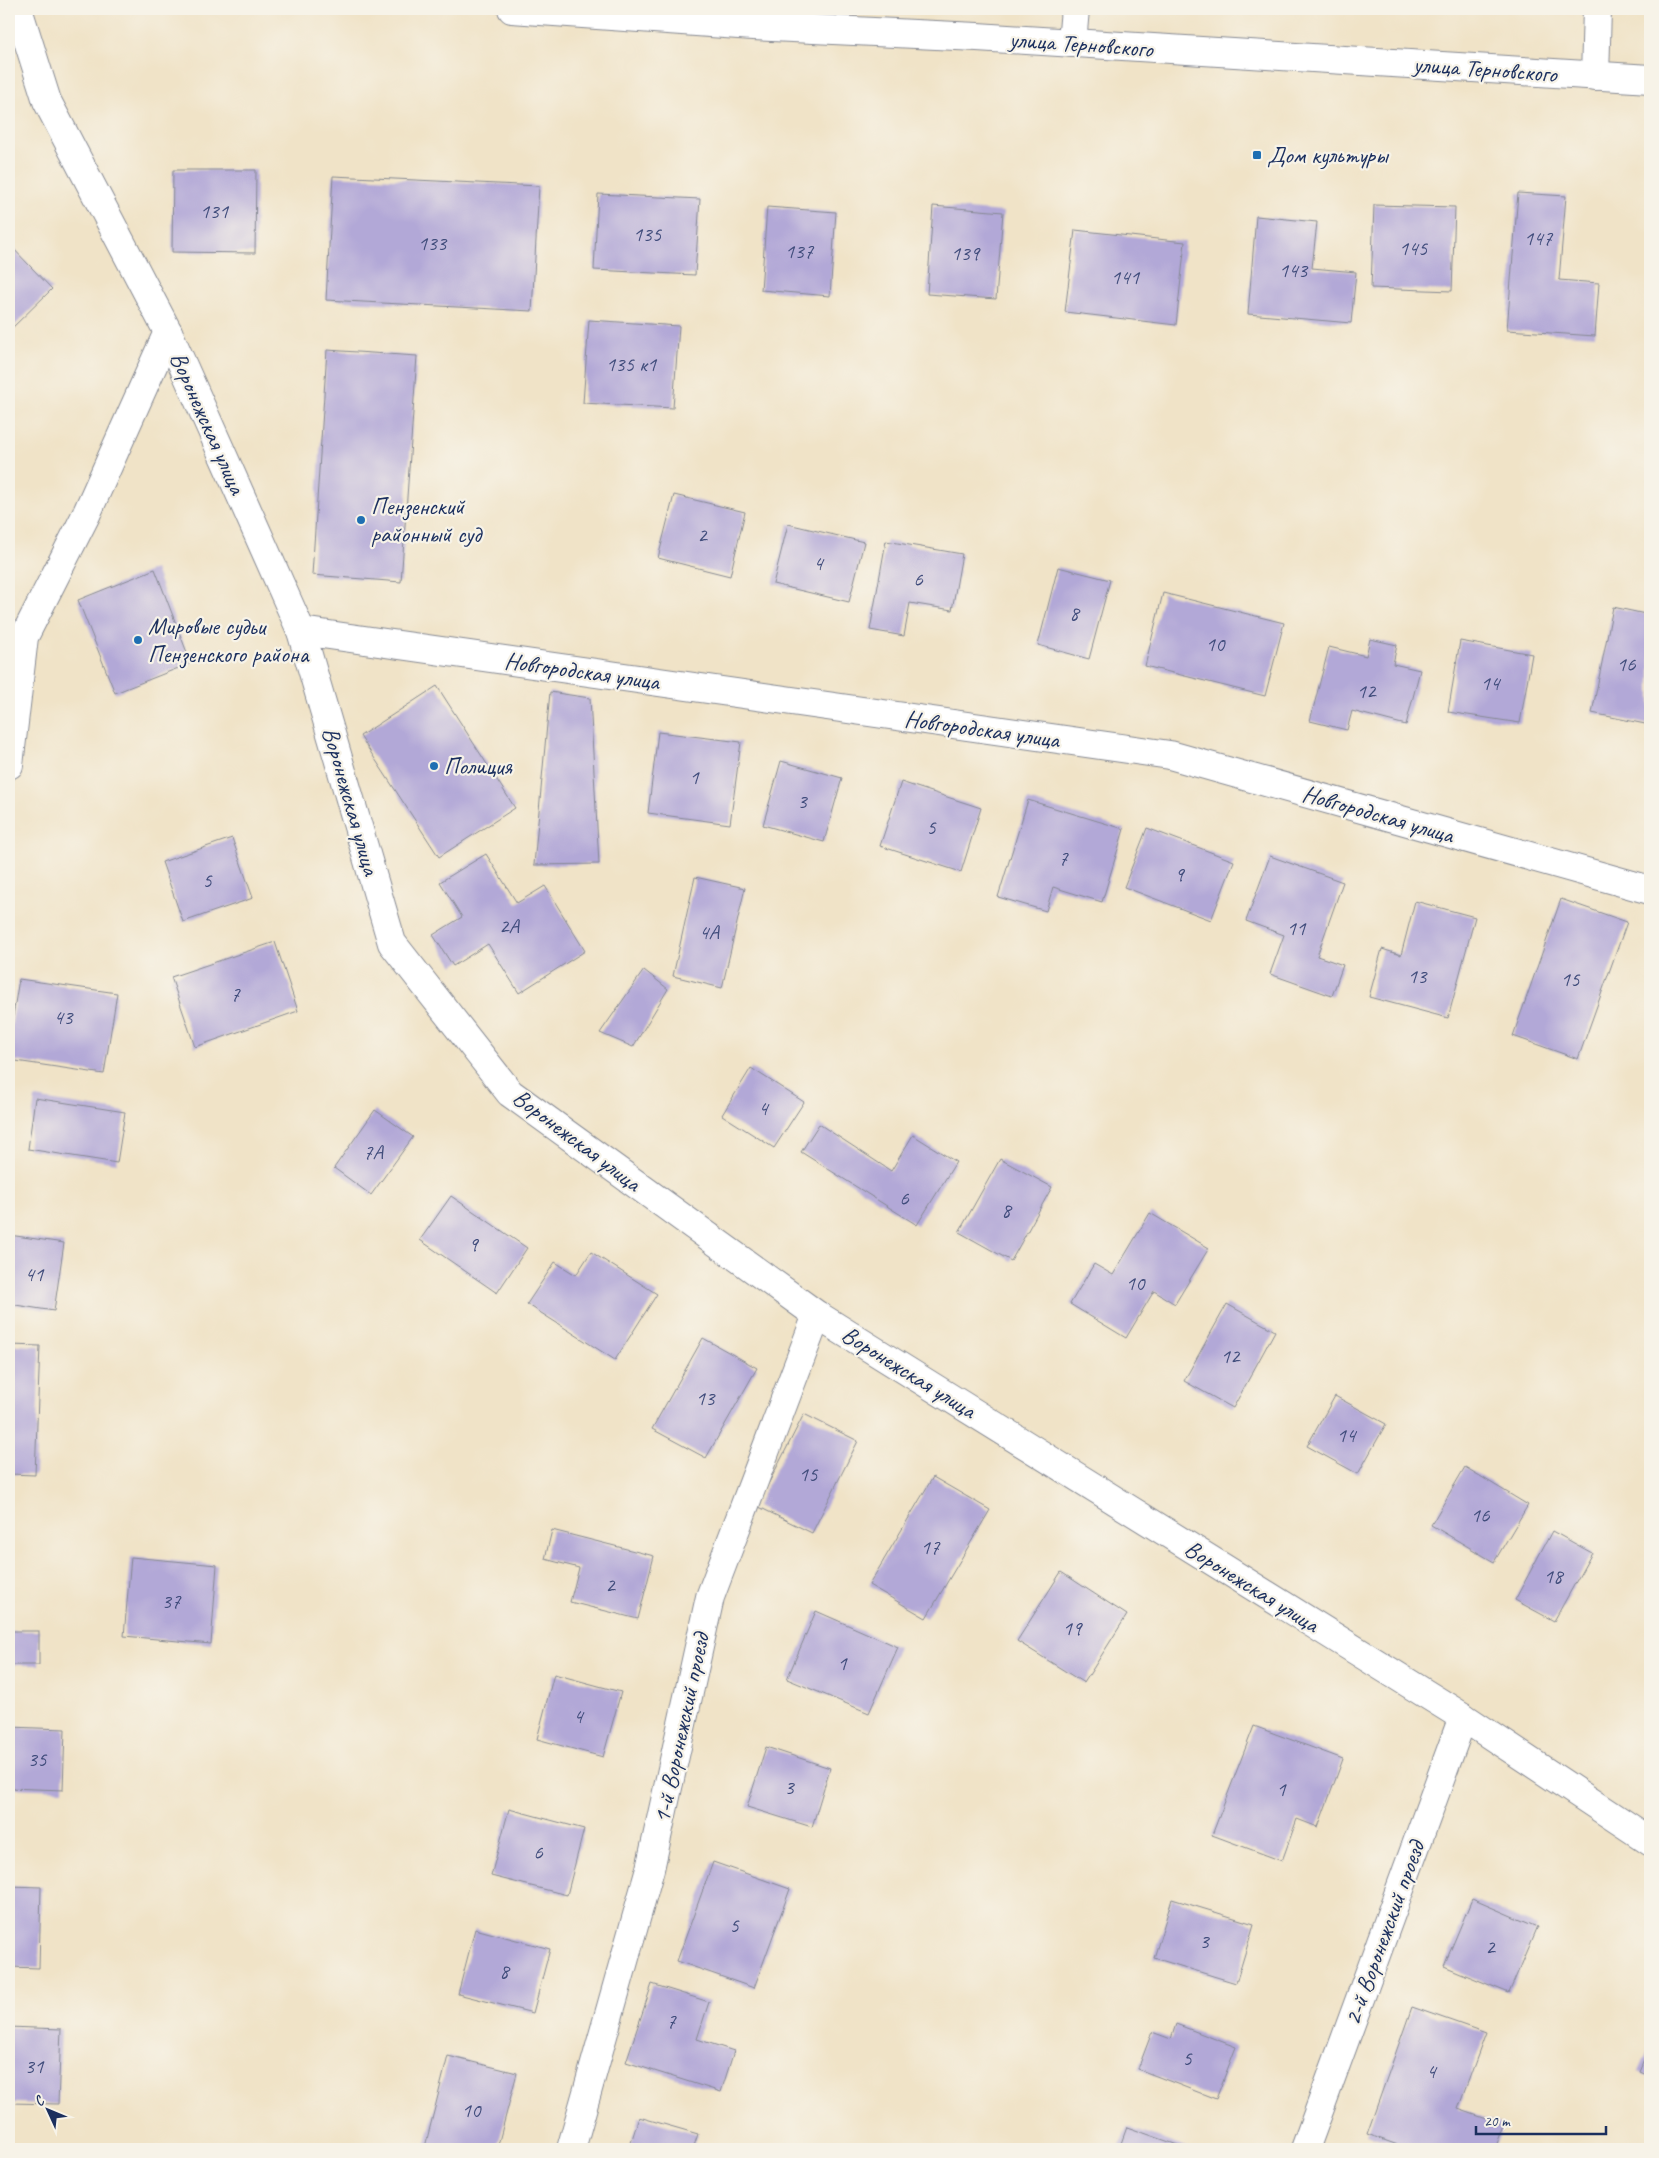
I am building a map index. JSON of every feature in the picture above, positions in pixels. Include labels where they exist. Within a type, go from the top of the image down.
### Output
[{"type":"street","name":"Воронежская улица","points":[[18,9],[47,101],[168,332],[301,631],[392,943],[510,1093],[817,1315],[1463,1717],[1650,1841]]},
{"type":"street","name":"улица Терновского","points":[[512,9],[754,26],[1072,43],[1650,80]]},
{"type":"street","points":[[1072,43],[1075,9]]},
{"type":"street","points":[[1594,76],[1597,9]]},
{"type":"street","points":[[9,766],[24,636],[86,515],[168,332]]},
{"type":"street","name":"Новгородская улица","points":[[301,631],[1170,755],[1650,890]]},
{"type":"street","name":"1-й Воронежский проезд","points":[[571,2149],[650,1869],[710,1598],[817,1315]]},
{"type":"street","name":"2-й Воронежский проезд","points":[[1305,2149],[1463,1717]]},
{"type":"building","points":[[173,170],[256,170],[255,253],[172,252]]},
{"type":"building","points":[[333,176],[539,186],[532,311],[326,300]]},
{"type":"building","points":[[1518,193],[1566,196],[1559,280],[1599,283],[1595,336],[1507,330]]},
{"type":"building","points":[[598,194],[700,199],[695,275],[594,270]]},
{"type":"building","points":[[1374,205],[1455,207],[1452,291],[1371,288]]},
{"type":"building","points":[[933,206],[1003,212],[996,299],[927,294]]},
{"type":"building","points":[[767,207],[836,212],[830,296],[761,290]]},
{"type":"building","points":[[1256,216],[1317,222],[1312,268],[1356,272],[1351,323],[1248,314]]},
{"type":"building","points":[[1075,230],[1185,242],[1176,325],[1065,312]]},
{"type":"building","points":[[9,244],[52,289],[9,331]]},
{"type":"building","points":[[589,320],[679,326],[673,408],[583,403]]},
{"type":"building","name":"Пензенский районный суд","points":[[327,350],[417,356],[401,582],[312,575]]},
{"type":"building","points":[[674,495],[745,512],[730,576],[658,558]]},
{"type":"building","points":[[788,524],[864,542],[849,602],[773,584]]},
{"type":"building","points":[[886,541],[962,554],[952,610],[910,603],[904,636],[870,630]]},
{"type":"building","points":[[1058,567],[1110,580],[1089,659],[1038,645]]},
{"type":"building","name":"Мировые судьи Пензенского района","points":[[155,569],[191,663],[115,693],[78,600]]},
{"type":"building","points":[[1163,593],[1284,623],[1265,696],[1145,666]]},
{"type":"building","points":[[1613,607],[1650,615],[1650,725],[1592,713]]},
{"type":"building","points":[[1370,639],[1397,645],[1393,664],[1420,670],[1406,725],[1352,711],[1347,730],[1310,721],[1329,647],[1366,656]]},
{"type":"building","points":[[1460,641],[1532,654],[1520,723],[1448,712]]},
{"type":"building","name":"Полиция","points":[[437,686],[515,808],[439,857],[360,736]]},
{"type":"building","points":[[550,692],[590,698],[599,864],[534,865]]},
{"type":"building","points":[[658,732],[741,742],[730,824],[648,813]]},
{"type":"building","points":[[781,761],[842,778],[824,842],[763,825]]},
{"type":"building","points":[[901,782],[981,808],[961,872],[880,846]]},
{"type":"building","points":[[1028,800],[1124,829],[1102,902],[1053,887],[1046,911],[998,897]]},
{"type":"building","points":[[1147,828],[1234,861],[1211,920],[1124,887]]},
{"type":"building","points":[[232,838],[253,898],[183,922],[162,862]]},
{"type":"building","points":[[486,854],[517,903],[545,886],[585,951],[519,993],[488,944],[453,966],[433,935],[462,917],[440,882]]},
{"type":"building","points":[[1270,856],[1343,882],[1317,956],[1343,965],[1332,996],[1270,974],[1284,935],[1246,921]]},
{"type":"building","points":[[695,877],[745,888],[722,988],[673,976]]},
{"type":"building","points":[[1561,899],[1627,922],[1578,1059],[1513,1036]]},
{"type":"building","points":[[1415,901],[1475,917],[1448,1018],[1369,997],[1382,949],[1401,955]]},
{"type":"building","points":[[275,942],[298,1011],[195,1047],[171,977]]},
{"type":"building","points":[[644,970],[668,989],[633,1047],[600,1033]]},
{"type":"building","points":[[19,979],[117,993],[104,1074],[9,1060],[9,1040]]},
{"type":"building","points":[[751,1068],[804,1102],[774,1148],[722,1115]]},
{"type":"building","points":[[35,1098],[125,1112],[117,1163],[28,1149]]},
{"type":"building","points":[[375,1110],[413,1137],[371,1195],[334,1168]]},
{"type":"building","points":[[819,1124],[891,1171],[913,1135],[956,1162],[917,1225],[801,1152]]},
{"type":"building","points":[[1000,1159],[1052,1187],[1011,1261],[959,1232]]},
{"type":"building","points":[[451,1196],[527,1248],[497,1293],[420,1240]]},
{"type":"building","points":[[1150,1213],[1209,1248],[1175,1304],[1154,1291],[1126,1338],[1070,1304],[1094,1264],[1113,1275]]},
{"type":"building","points":[[9,1235],[64,1243],[54,1311],[9,1304]]},
{"type":"building","points":[[591,1252],[657,1294],[615,1360],[527,1304],[555,1262],[576,1275]]},
{"type":"building","points":[[1227,1304],[1275,1331],[1233,1408],[1184,1381]]},
{"type":"building","points":[[703,1338],[757,1368],[706,1458],[652,1429]]},
{"type":"building","points":[[9,1345],[40,1346],[35,1475],[9,1474]]},
{"type":"building","points":[[1335,1396],[1386,1424],[1358,1474],[1307,1446]]},
{"type":"building","points":[[804,1414],[858,1441],[812,1533],[757,1506]]},
{"type":"building","points":[[1465,1467],[1528,1505],[1494,1562],[1431,1525]]},
{"type":"building","points":[[933,1477],[990,1510],[926,1618],[869,1585]]},
{"type":"building","points":[[552,1530],[654,1556],[638,1619],[570,1602],[579,1568],[545,1559]]},
{"type":"building","points":[[1552,1531],[1592,1553],[1554,1621],[1515,1600]]},
{"type":"building","points":[[131,1557],[217,1565],[211,1644],[124,1636]]},
{"type":"building","points":[[1061,1572],[1127,1615],[1084,1683],[1017,1641]]},
{"type":"building","points":[[816,1611],[898,1647],[869,1713],[787,1679]]},
{"type":"building","points":[[9,1631],[39,1631],[39,1665],[9,1665]]},
{"type":"building","points":[[554,1674],[621,1692],[603,1757],[537,1739]]},
{"type":"building","points":[[1254,1726],[1343,1759],[1318,1827],[1297,1819],[1282,1861],[1212,1835]]},
{"type":"building","points":[[9,1727],[65,1729],[63,1790],[9,1788]]},
{"type":"building","points":[[766,1747],[830,1768],[812,1827],[747,1807]]},
{"type":"building","points":[[509,1809],[584,1829],[567,1895],[491,1876]]},
{"type":"building","points":[[713,1862],[790,1889],[754,1988],[677,1961]]},
{"type":"building","points":[[9,1886],[41,1887],[39,1968],[9,1967]]},
{"type":"building","points":[[1172,1899],[1254,1924],[1236,1983],[1154,1958]]},
{"type":"building","points":[[1472,1899],[1537,1927],[1509,1993],[1444,1966]]},
{"type":"building","points":[[475,1929],[550,1949],[533,2013],[458,1994]]},
{"type":"building","points":[[652,1984],[709,2002],[697,2039],[734,2051],[721,2092],[626,2062]]},
{"type":"building","points":[[1412,2007],[1486,2033],[1458,2109],[1504,2125],[1495,2149],[1409,2149],[1367,2134]]},
{"type":"building","points":[[1176,2024],[1236,2047],[1216,2099],[1138,2069],[1152,2032],[1171,2039]]},
{"type":"building","points":[[9,2027],[61,2029],[58,2104],[9,2103]]},
{"type":"building","points":[[1650,2046],[1650,2077],[1639,2072]]},
{"type":"building","points":[[448,2056],[517,2073],[497,2149],[435,2149],[425,2147]]},
{"type":"building","points":[[639,2117],[698,2134],[693,2149],[629,2149]]},
{"type":"building","points":[[1127,2127],[1189,2149],[1119,2149]]},
{"type":"place","name":"Дом культуры","points":[[1257,155]]},
{"type":"place","name":"Пензенский районный суд","points":[[361,520]]},
{"type":"place","name":"Мировые судьи Пензенского района","points":[[138,640]]},
{"type":"place","name":"Полиция","points":[[434,766]]}]
